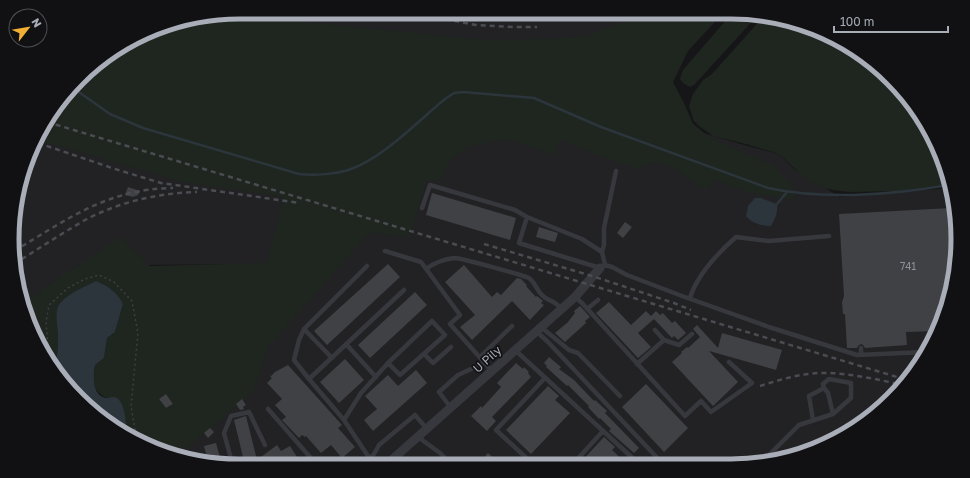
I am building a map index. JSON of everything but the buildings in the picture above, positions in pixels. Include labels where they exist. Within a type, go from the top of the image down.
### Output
[{"type":"street","name":"U Pily","points":[[393,459],[575,297],[603,267]]},
{"type":"lane","points":[[603,267],[602,252],[604,244],[604,228],[616,171]]},
{"type":"lane","points":[[422,208],[430,185],[515,210],[527,217],[582,239],[602,252]]},
{"type":"lane","points":[[527,217],[520,244],[603,267],[612,267],[627,275],[769,327],[857,355],[920,352]]},
{"type":"lane","points":[[690,298],[692,290],[716,255],[736,237],[770,241],[829,236]]},
{"type":"lane","points":[[385,252],[421,262],[460,315],[450,324],[492,371]]},
{"type":"lane","points":[[426,269],[434,264],[455,258],[517,274],[528,278],[535,283],[542,295],[557,303],[561,309]]},
{"type":"lane","points":[[367,266],[304,329],[299,340],[294,360],[344,420],[370,458],[379,445],[415,415],[427,429]]},
{"type":"lane","points":[[309,379],[404,290]]},
{"type":"lane","points":[[575,297],[685,416],[701,401],[711,412],[752,383],[729,362]]},
{"type":"lane","points":[[587,309],[598,300]]},
{"type":"lane","points":[[344,420],[361,393],[388,362],[432,321],[445,335],[400,375],[388,362]]},
{"type":"lane","points":[[480,357],[512,326]]},
{"type":"lane","points":[[304,329],[332,358]]},
{"type":"lane","points":[[539,329],[569,350],[578,353],[620,396]]},
{"type":"lane","points":[[539,329],[548,342],[658,459]]},
{"type":"lane","points":[[655,330],[664,340],[680,345],[692,334]]},
{"type":"lane","points":[[637,364],[664,340]]},
{"type":"lane","points":[[346,344],[376,377]]},
{"type":"lane","points":[[424,354],[433,363],[451,347]]},
{"type":"lane","points":[[861,348],[861,355]]},
{"type":"lane","points":[[515,350],[634,459]]},
{"type":"lane","points":[[451,408],[439,392],[458,375],[484,363]]},
{"type":"lane","points":[[527,459],[496,430],[546,378]]},
{"type":"lane","points":[[768,456],[799,426],[833,414],[851,398],[851,383],[829,380],[823,384],[828,393],[833,414]]},
{"type":"lane","points":[[813,420],[809,396],[824,388]]},
{"type":"lane","points":[[268,409],[312,459]]},
{"type":"lane","points":[[231,459],[224,433],[231,416],[249,412],[265,445]]},
{"type":"lane","points":[[577,459],[603,431]]},
{"type":"lane","points":[[418,437],[446,459]]},
{"type":"path","points":[[48,348],[46,322],[49,305],[68,288],[85,279],[99,275],[114,282],[132,301],[138,333],[131,406],[136,433]]},
{"type":"shaded area","points":[[225,19],[660,19],[530,74],[688,111],[688,120],[693,130],[779,154],[793,168],[840,197],[945,188],[951,225],[951,253],[949,268],[944,296],[939,310],[922,349],[906,373],[887,395],[865,414],[841,430],[815,442],[788,452],[745,459],[225,459],[196,455],[170,448],[256,264],[134,265],[33,315],[23,282],[19,253],[19,225],[26,182],[48,129],[64,105],[83,83],[105,64],[129,48],[182,26]]},
{"type":"shaded area","points":[[225,19],[289,19],[305,22],[486,40],[549,39],[587,36],[630,19],[718,19],[688,51],[673,82],[693,124],[712,139],[773,165],[795,190],[794,200],[752,193],[714,180],[705,189],[668,165],[650,163],[639,169],[603,157],[561,140],[552,155],[508,139],[467,147],[450,161],[441,181],[430,179],[426,183],[409,238],[370,232],[268,347],[254,391],[182,452],[155,442],[127,429],[109,397],[107,398],[102,395],[96,389],[94,380],[95,365],[104,358],[107,338],[115,332],[123,304],[96,281],[64,299],[58,306],[56,316],[58,348],[56,361],[48,349],[27,300],[120,237],[150,266],[267,263],[284,197],[183,182],[42,141],[48,129],[64,105],[83,83],[105,64],[129,48],[182,26]],"holes":[[[166,394],[173,404],[166,408],[159,399]]]},
{"type":"shaded area","points":[[727,19],[753,20],[694,85],[690,87],[683,83],[680,79],[683,70]]},
{"type":"shaded area","points":[[759,21],[788,26],[841,48],[865,64],[887,83],[906,105],[922,129],[934,155],[945,185],[900,191],[848,192],[827,189],[807,180],[779,154],[713,136],[694,121],[689,106],[693,94],[703,80],[712,74]]},
{"type":"shaded area","points":[[755,198],[761,198],[777,204],[776,216],[771,226],[757,224],[746,216],[748,206]]},
{"type":"shaded area","points":[[96,281],[112,290],[123,304],[115,332],[107,338],[104,358],[95,365],[94,384],[101,396],[106,398],[116,397],[120,401],[125,415],[126,428],[105,414],[83,395],[64,373],[56,361],[58,348],[56,315],[58,306],[68,296]]},
{"type":"waterway","points":[[77,91],[110,114],[143,128],[299,174],[325,174],[351,169],[376,156],[400,138],[445,99],[454,93],[463,92],[534,98],[601,127],[768,188],[812,194],[858,195],[881,194],[945,185]]},
{"type":"waterway","points":[[777,204],[787,192]]},
{"type":"railway","points":[[446,19],[476,25],[537,27]]},
{"type":"railway","points":[[52,123],[901,378]]},
{"type":"railway","points":[[41,144],[161,183],[300,203]]},
{"type":"railway","points":[[19,248],[71,217],[108,200],[149,190],[173,188]]},
{"type":"railway","points":[[20,260],[85,220],[111,208],[125,203],[168,194],[197,192]]},
{"type":"railway","points":[[484,244],[592,276],[691,310]]},
{"type":"railway","points":[[760,386],[794,376],[820,373],[857,376],[896,384]]}]
